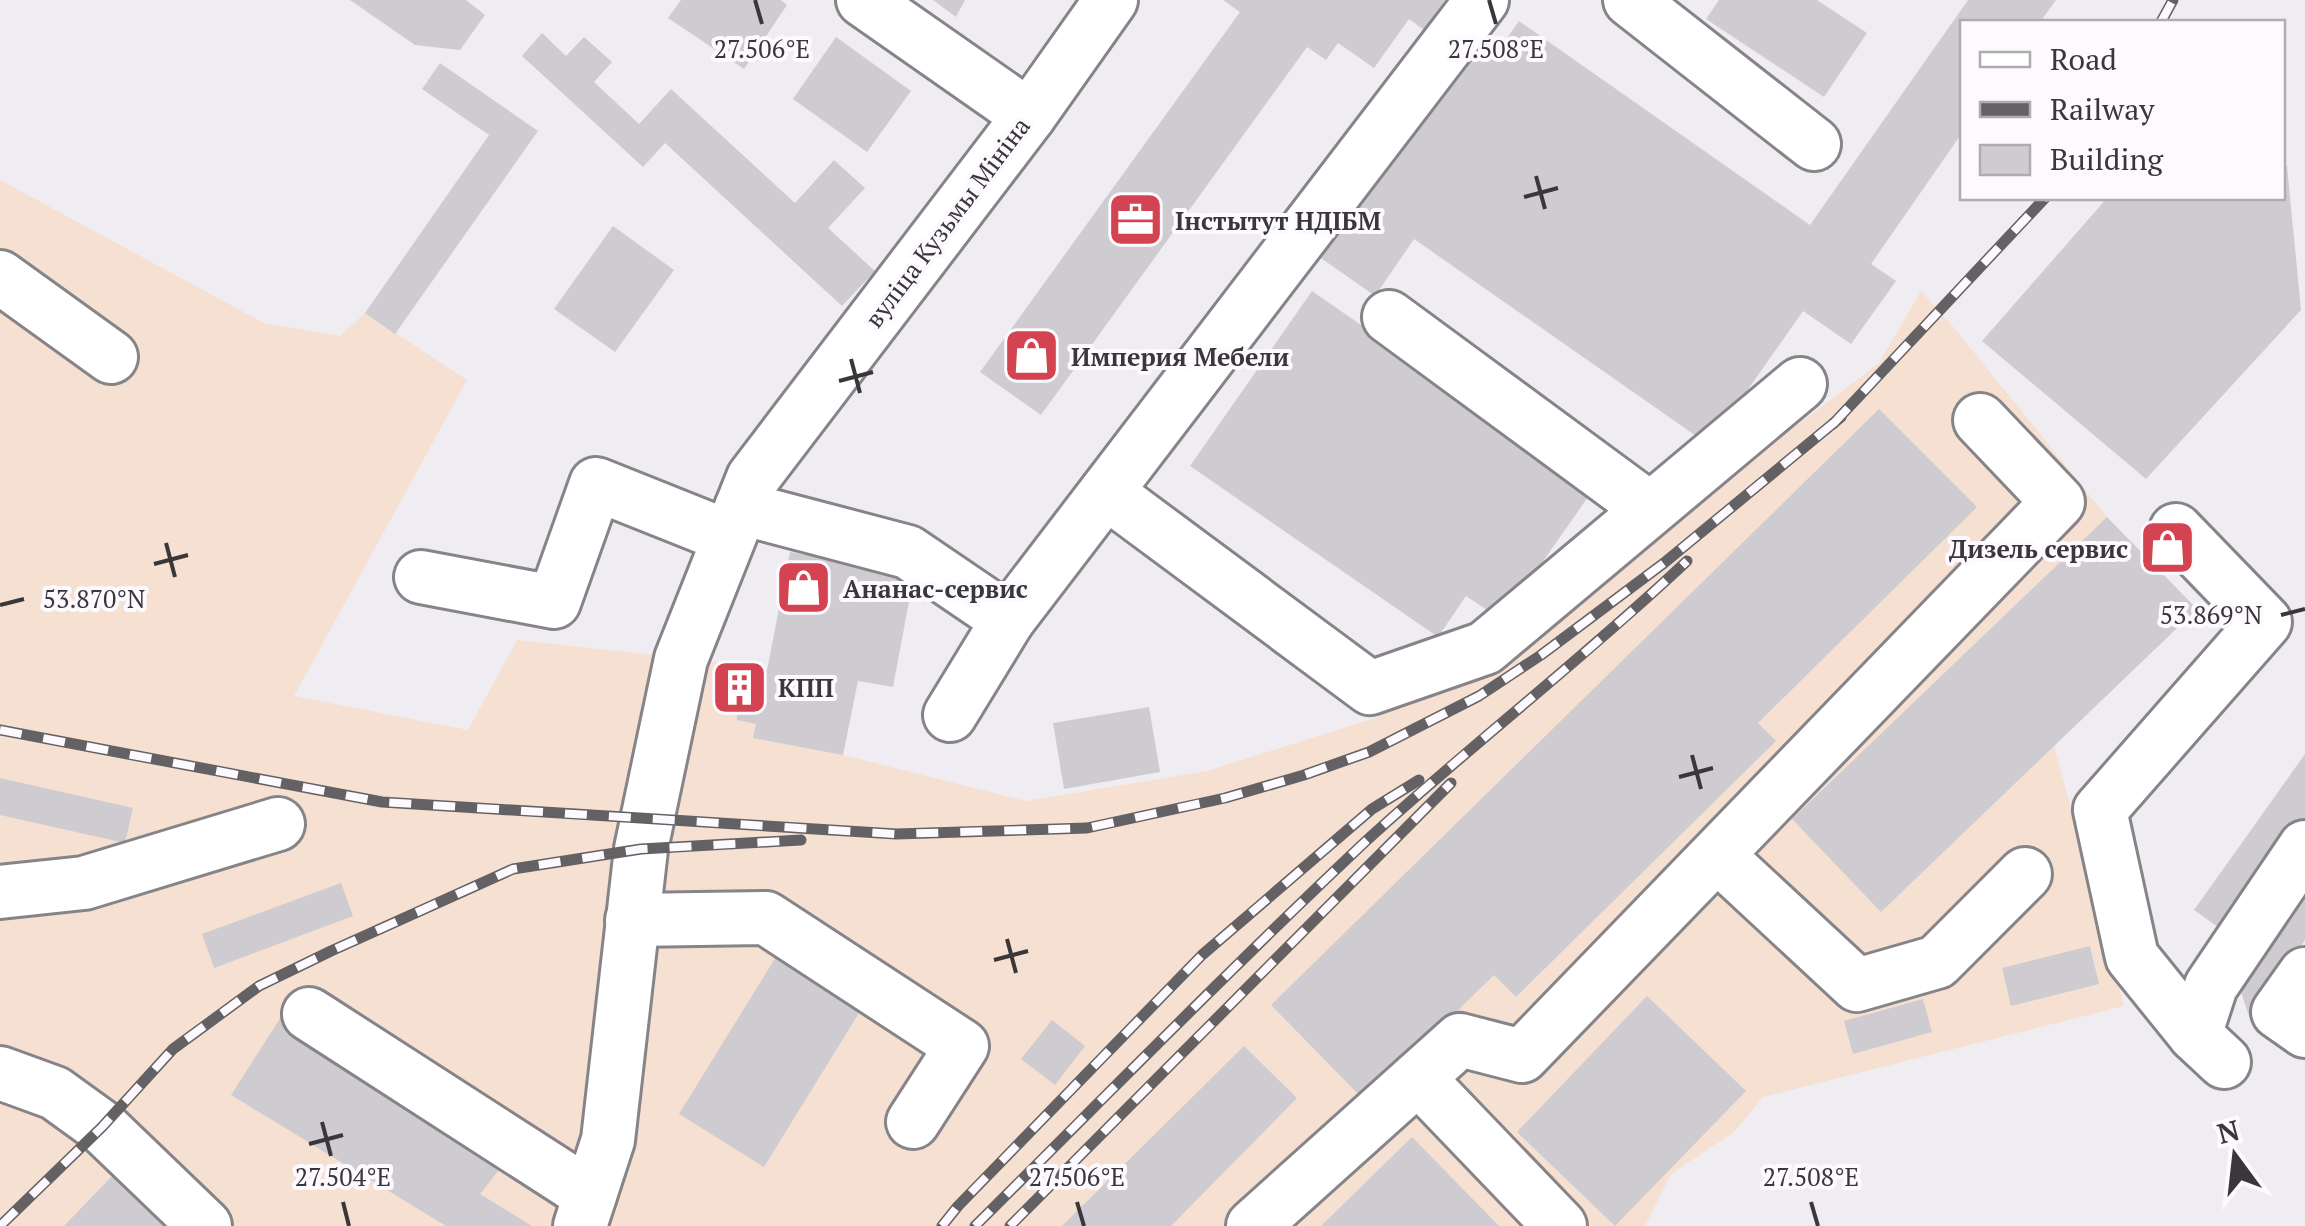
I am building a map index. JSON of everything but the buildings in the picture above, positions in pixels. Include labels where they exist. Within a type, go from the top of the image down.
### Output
[{"type":"street","points":[[863,0],[1028,116]]},
{"type":"street","name":"вуліца Кузьмы Мініна","points":[[585,1210],[608,1140],[641,849],[681,659],[753,478],[1028,116],[1111,0]]},
{"type":"street","points":[[950,715],[1008,620],[1482,0]]},
{"type":"street","points":[[1642,4],[1814,144]]},
{"type":"street","points":[[0,277],[111,356]]},
{"type":"street","points":[[1389,316],[1650,509]]},
{"type":"street","points":[[1106,492],[1370,688],[1485,648],[1800,384]]},
{"type":"street","points":[[1253,1226],[1460,1040],[1522,1056],[2058,502],[1980,420]]},
{"type":"street","points":[[421,577],[554,602],[596,484],[735,522],[908,552],[1008,620]]},
{"type":"street","points":[[2176,530],[2265,622],[2100,810],[2132,956],[2209,1048],[2210,986],[2305,847]]},
{"type":"street","points":[[0,892],[84,883],[278,824]]},
{"type":"street","points":[[1716,855],[1857,985],[1936,962],[2025,874]]},
{"type":"street","points":[[632,920],[766,918],[962,1046],[913,1122]]},
{"type":"street","points":[[2305,974],[2278,1012],[2305,1031]]},
{"type":"street","points":[[309,1014],[585,1210]]},
{"type":"street","points":[[0,1073],[55,1093],[102,1127],[205,1226]]},
{"type":"street","points":[[1418,1078],[1560,1226]]},
{"type":"shaded area","points":[[0,180],[264,323],[340,336],[365,313],[467,380],[294,696],[468,730],[517,640],[720,662],[767,670],[843,755],[1026,801],[1207,771],[1375,718],[1527,649],[1687,509],[1879,363],[1921,291],[2107,517],[1965,653],[2054,746],[2124,1006],[1763,1097],[1734,1132],[1671,1174],[1645,1226],[0,1226]]},
{"type":"railway","points":[[2162,20],[2173,0]]},
{"type":"railway","points":[[1833,424],[2043,200]]},
{"type":"railway","points":[[0,730],[382,802],[896,834],[1087,828],[1225,798],[1304,775],[1369,752],[1479,696],[1664,563],[1841,417]]},
{"type":"railway","points":[[975,1226],[1366,841],[1687,561]]},
{"type":"railway","points":[[942,1226],[1202,955],[1372,809],[1419,780]]},
{"type":"railway","points":[[1010,1226],[1451,783]]},
{"type":"railway","points":[[0,1226],[102,1127],[173,1049],[259,986],[331,951],[513,869],[641,849],[801,840]]},
{"type":"place","name":"Інстытут НДІБМ","points":[[1136,220]]},
{"type":"place","name":"Империя Мебели","points":[[1032,356]]},
{"type":"place","name":"Дизель сервис","points":[[2167,548]]},
{"type":"place","name":"Ананас-сервис","points":[[804,588]]},
{"type":"place","name":"КПП","points":[[739,687]]}]
